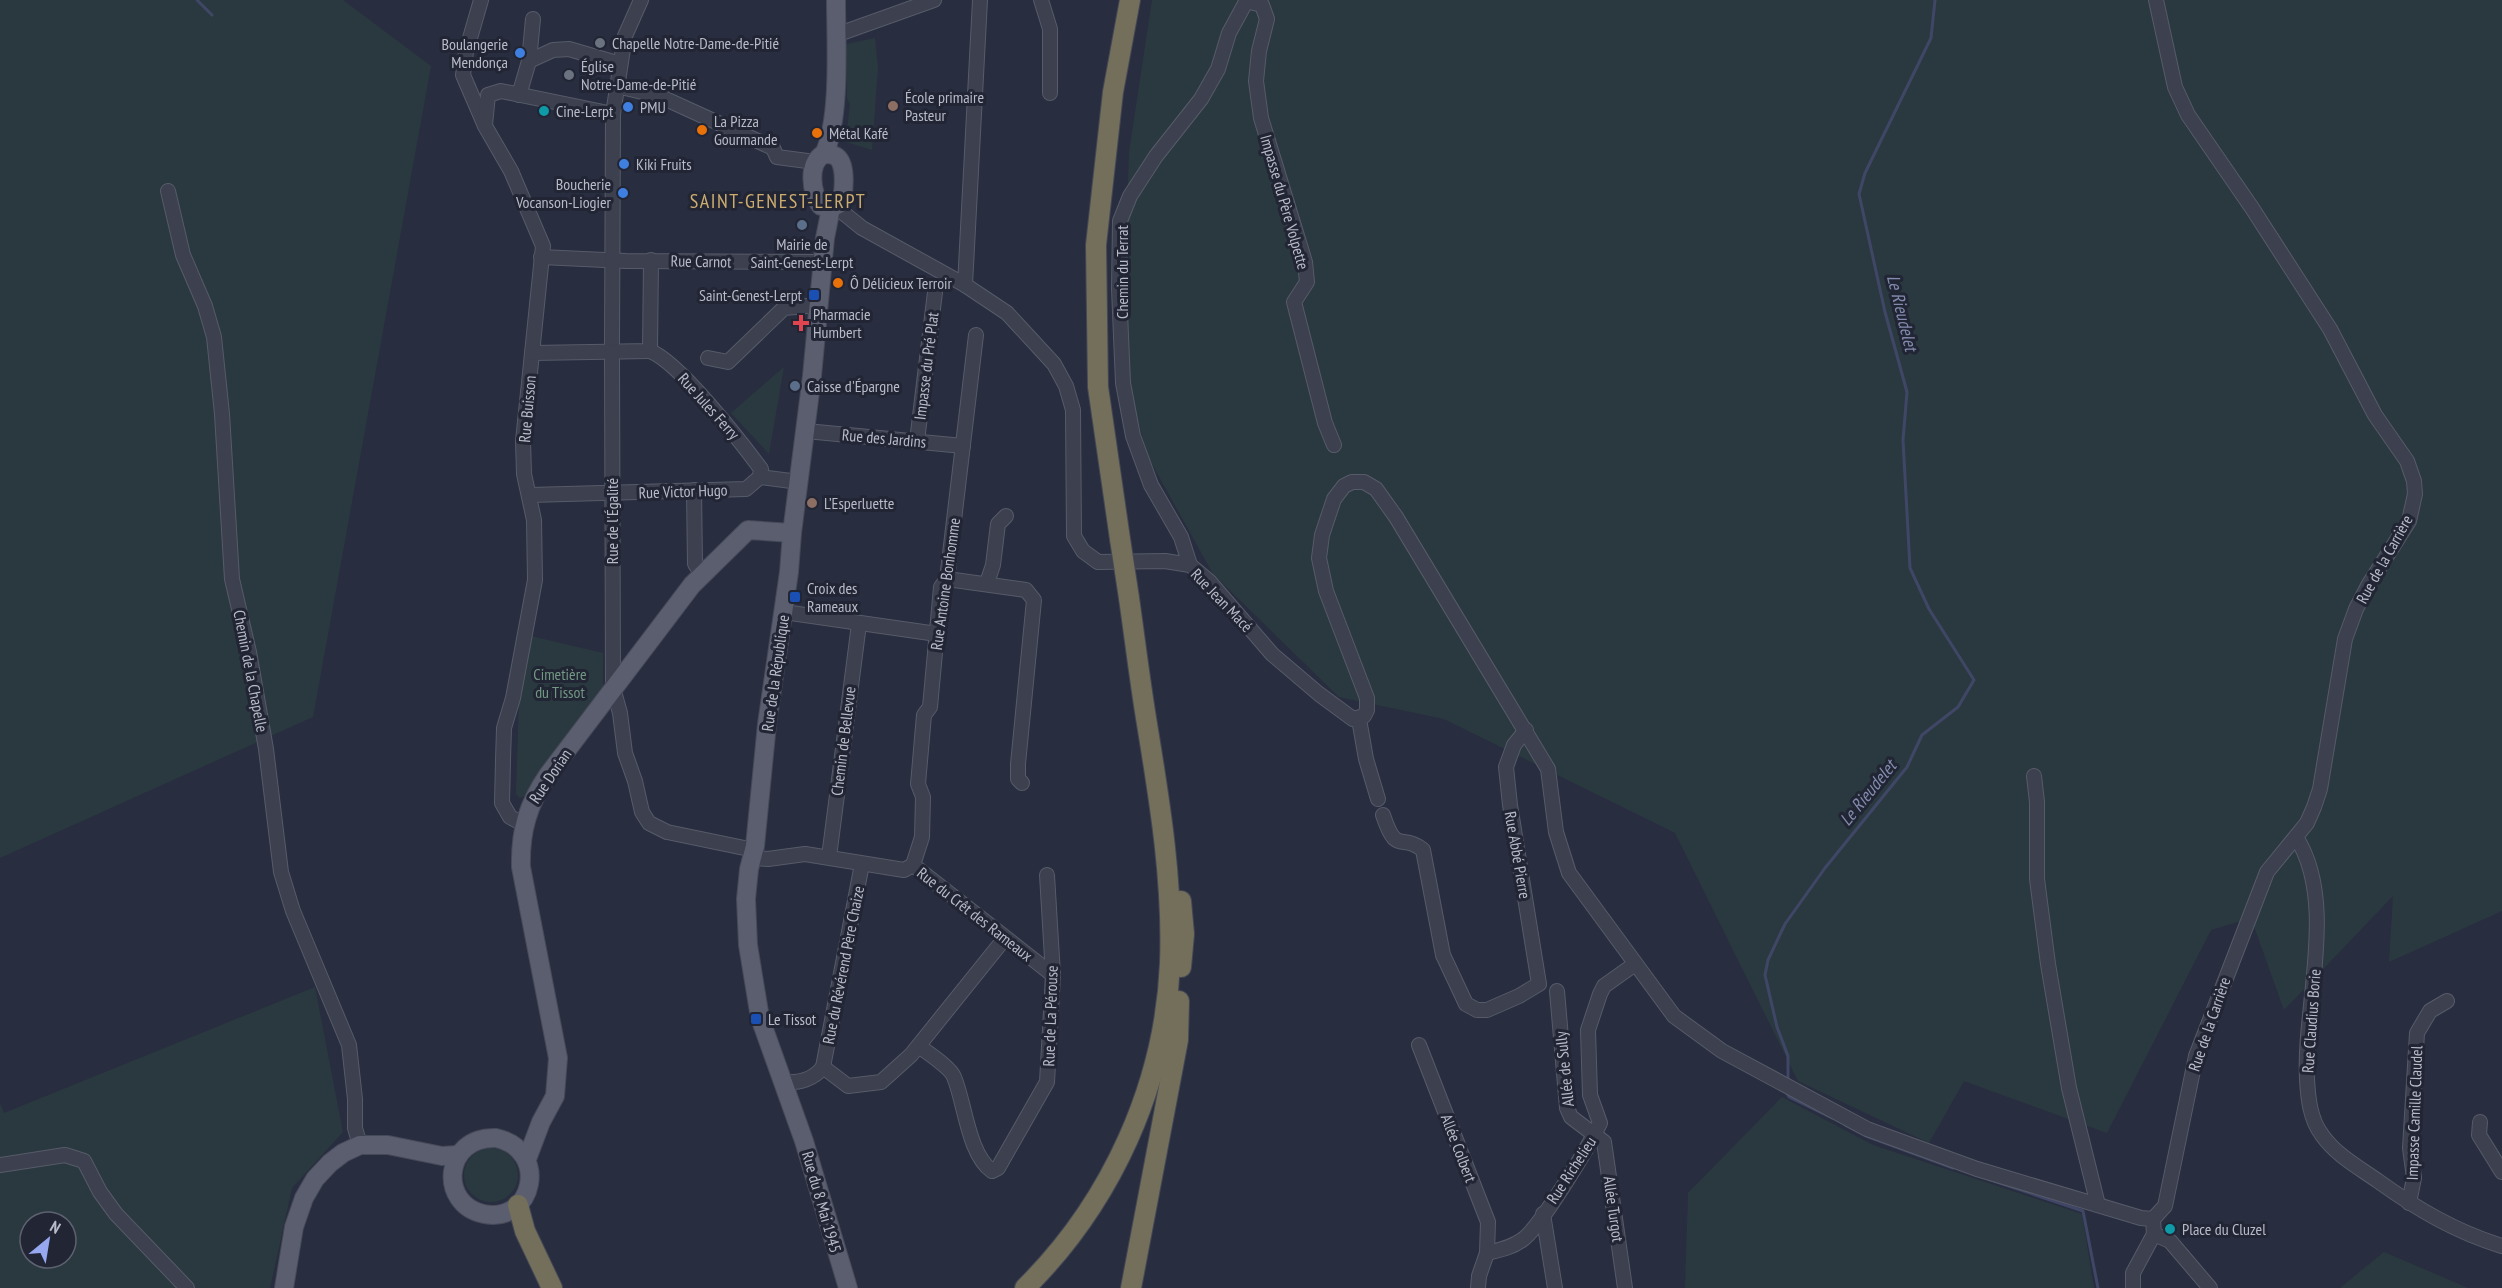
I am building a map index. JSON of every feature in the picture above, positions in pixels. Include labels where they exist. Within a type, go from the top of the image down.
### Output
[{"type":"highway","points":[[1130,0],[1113,92],[1096,246],[1098,387],[1125,538],[1177,868],[1184,934],[1178,1040],[1131,1288]]},
{"type":"highway","points":[[1125,538],[1109,402],[1104,295],[1106,232],[1114,149],[1140,0]]},
{"type":"highway","points":[[1025,1288],[1040,1273],[1089,1212],[1130,1136],[1145,1096],[1158,1049],[1165,1008],[1170,964],[1166,867],[1134,597]]},
{"type":"highway","points":[[1042,1288],[1095,1221],[1134,1151],[1155,1098],[1168,1056],[1179,1001]]},
{"type":"highway","points":[[518,1205],[525,1231],[552,1288]]},
{"type":"main road","points":[[826,158],[841,165],[833,204],[814,192],[826,158],[840,137],[833,119],[836,0]]},
{"type":"main road","name":"Rue de la République","points":[[754,854],[767,724],[784,612],[806,431],[825,238],[833,204]]},
{"type":"main road","name":"Rue Dorian","points":[[527,1159],[541,1122],[555,1096],[558,1058],[521,867],[520,844],[523,824],[537,790],[702,574],[748,530],[792,533]]},
{"type":"main road","name":"Rue du 8 Mai 1945","points":[[754,854],[749,869],[746,899],[753,982],[760,1018],[790,1082],[796,1116],[848,1288]]},
{"type":"main road","name":"Rue Dorian","points":[[511,1142],[541,1122]]},
{"type":"main road","points":[[284,1288],[294,1227],[304,1198],[315,1179],[330,1163],[343,1153],[360,1145],[388,1146],[442,1156],[457,1155],[481,1139],[496,1138],[511,1142],[527,1159],[531,1178],[529,1188],[518,1205],[503,1214],[494,1215],[475,1211],[458,1195],[453,1178],[457,1155]]},
{"type":"main road","points":[[407,1150],[440,1167],[453,1178]]},
{"type":"street","name":"Rue Buisson","points":[[481,0],[466,52],[463,75],[485,126],[511,171],[543,246],[523,441],[524,474],[534,520],[536,579],[508,718],[504,728],[502,804],[510,817],[523,824]]},
{"type":"street","name":"Rue de l'Égalité","points":[[641,0],[625,36],[613,114],[613,688],[620,713],[625,753],[642,812],[649,823],[667,832],[754,854]]},
{"type":"street","points":[[836,35],[934,0]]},
{"type":"street","points":[[965,285],[980,0]]},
{"type":"street","points":[[1041,0],[1050,29],[1050,93]]},
{"type":"street","name":"Rue de la Carrière","points":[[2153,1219],[2165,1206],[2196,1056],[2213,1011],[2267,872],[2307,824],[2320,789],[2345,639],[2356,609],[2369,584],[2409,521],[2415,494],[2414,481],[2407,461],[2375,415],[2330,329],[2252,208],[2188,115],[2175,87],[2156,0]]},
{"type":"street","name":"Impasse du Père Volpette","points":[[1246,1],[1263,5],[1267,20],[1259,51],[1256,81],[1261,118],[1305,262],[1307,282],[1294,302],[1325,423],[1334,445]]},
{"type":"street","name":"Chemin du Terrat","points":[[1190,565],[1182,537],[1151,485],[1133,436],[1123,383],[1119,289],[1120,221],[1130,196],[1156,156],[1200,99],[1218,69],[1229,33],[1246,1]]},
{"type":"street","points":[[519,95],[529,61],[534,19]]},
{"type":"street","points":[[529,61],[553,50],[569,49],[620,64]]},
{"type":"street","points":[[617,86],[659,96],[774,148],[777,157],[826,158]]},
{"type":"street","points":[[485,126],[488,95],[501,91],[613,114]]},
{"type":"street","name":"Chemin de la Chapelle","points":[[168,191],[183,255],[205,306],[214,337],[222,414],[232,579],[249,652],[266,750],[281,872],[293,911],[349,1045],[355,1099],[355,1128],[360,1145]]},
{"type":"street","name":"Rue Jean Macé","points":[[833,204],[862,228],[965,285],[1007,313],[1054,364],[1066,386],[1073,410],[1074,536],[1083,550],[1098,562],[1165,561],[1190,565],[1209,581],[1272,654],[1347,716],[1359,719]]},
{"type":"street","name":"Rue Carnot","points":[[541,257],[613,261],[823,262]]},
{"type":"street","points":[[532,353],[650,351],[651,260]]},
{"type":"street","name":"Impasse du Pré Plat","points":[[917,441],[935,292]]},
{"type":"street","points":[[708,358],[728,362],[784,308],[819,306]]},
{"type":"street","name":"Rue Antoine Bonhomme","points":[[913,865],[922,837],[924,797],[918,784],[924,715],[930,707],[941,587],[946,579],[976,335]]},
{"type":"street","name":"Rue Jules Ferry","points":[[650,351],[661,356],[676,369],[742,444],[761,473]]},
{"type":"street","name":"Rue des Jardins","points":[[806,431],[963,446]]},
{"type":"street","points":[[761,473],[799,482]]},
{"type":"street","name":"Rue Victor Hugo","points":[[530,495],[746,489],[761,473]]},
{"type":"street","points":[[1378,799],[1366,759],[1359,719],[1367,710],[1367,698],[1326,591],[1319,558],[1322,535],[1334,499],[1344,486],[1352,482],[1364,482],[1376,489],[1396,517],[1526,730],[1548,769],[1556,832],[1569,873],[1674,1016],[1722,1051],[1867,1130],[1977,1169],[2141,1218],[2153,1219],[2154,1234],[2133,1273],[2133,1288]]},
{"type":"street","points":[[694,490],[694,564],[702,574]]},
{"type":"street","points":[[987,583],[993,565],[998,524],[1006,516]]},
{"type":"street","points":[[946,579],[1026,590],[1034,600],[1018,764],[1018,779],[1022,783]]},
{"type":"street","points":[[784,612],[937,634]]},
{"type":"street","name":"Chemin de Bellevue","points":[[829,857],[859,624]]},
{"type":"street","name":"Rue Abbé Pierre","points":[[1383,815],[1392,838],[1399,843],[1418,845],[1423,850],[1443,955],[1466,1004],[1477,1011],[1488,1010],[1519,996],[1539,984],[1506,767],[1514,745],[1526,730]]},
{"type":"street","points":[[2034,776],[2037,802],[2037,879],[2048,964],[2069,1088],[2098,1205]]},
{"type":"street","name":"Rue Claudius Borie","points":[[2296,837],[2312,875],[2316,919],[2315,960],[2306,1056],[2308,1098],[2320,1134],[2336,1152],[2409,1203],[2455,1229],[2502,1246]]},
{"type":"street","name":"Rue du Crêt des Rameaux","points":[[754,854],[768,859],[805,854],[904,870],[913,865],[1053,975]]},
{"type":"street","name":"Rue du Révérend Père Chaize","points":[[823,1067],[862,864]]},
{"type":"street","name":"Rue de La Pérouse","points":[[920,1047],[954,1075],[964,1119],[984,1165],[992,1171],[998,1168],[1047,1082],[1053,975],[1047,875]]},
{"type":"street","points":[[790,1082],[818,1073],[823,1067],[848,1086],[881,1082],[920,1047],[1005,938]]},
{"type":"street","name":"Rue Richelieu","points":[[1555,1288],[1543,1214],[1600,1124],[1590,1095],[1588,1029],[1604,986],[1635,964]]},
{"type":"street","name":"Allée de Sully","points":[[1557,991],[1566,1108],[1571,1117],[1595,1134]]},
{"type":"street","name":"Impasse Camille Claudel","points":[[2409,1203],[2414,1178],[2410,1148],[2417,1033],[2430,1011],[2448,1001]]},
{"type":"street","name":"Allée Colbert","points":[[1419,1045],[1488,1222],[1487,1253],[1479,1276],[1479,1288]]},
{"type":"street","points":[[2480,1122],[2479,1135],[2502,1172]]},
{"type":"street","name":"Allée Turgot","points":[[1595,1134],[1604,1142],[1625,1288]]},
{"type":"street","points":[[0,1165],[65,1155],[84,1161],[100,1192],[116,1214],[187,1288]]},
{"type":"street","points":[[1487,1253],[1511,1246],[1524,1239],[1543,1214]]},
{"type":"street","points":[[2154,1234],[2170,1241],[2210,1288]]},
{"type":"green space","points":[[0,0],[343,0],[431,66],[313,717],[0,858]]},
{"type":"green space","points":[[1152,0],[2502,0],[2502,911],[2389,962],[2393,896],[2284,1010],[2251,918],[2211,930],[2107,1133],[1964,1081],[1929,1143],[1798,1081],[1675,833],[1444,719],[1339,697],[1213,574],[1147,455],[1129,385],[1125,276],[1129,152]]},
{"type":"green space","points":[[875,38],[878,68],[872,150],[846,142],[850,104],[847,98],[846,44]]},
{"type":"green space","points":[[784,367],[769,454],[731,413]]},
{"type":"green space","name":"Cimetière du Tissot","points":[[531,636],[603,653],[603,688],[524,796],[520,798],[516,794],[519,700]]},
{"type":"green space","points":[[315,987],[343,1132],[292,1188],[270,1288],[0,1288],[0,1103],[4,1113]]},
{"type":"green space","points":[[1782,1097],[1873,1145],[2082,1214],[2094,1288],[1685,1288],[1688,1193]]},
{"type":"green space","points":[[486,1148],[496,1148],[506,1152],[514,1160],[518,1175],[514,1190],[506,1198],[496,1202],[486,1202],[476,1198],[468,1190],[464,1180],[464,1170],[468,1160],[476,1152]]},
{"type":"green space","points":[[2384,1252],[2468,1288],[2340,1288]]},
{"type":"waterway","points":[[197,0],[212,15]]},
{"type":"waterway","name":"Le Rieudelet","points":[[1788,1081],[1788,1056],[1777,1027],[1765,975],[1768,960],[1785,924],[1825,868],[1907,767],[1922,735],[1958,707],[1974,680],[1929,609],[1910,568],[1903,440],[1907,392],[1885,312],[1859,194],[1865,173],[1931,38],[1935,0]]},
{"type":"waterway","name":"Le Rieudelet","points":[[1785,1090],[1789,1097],[1832,1118]]},
{"type":"waterway","name":"Le Rieudelet","points":[[1845,1125],[1866,1136],[1953,1168]]},
{"type":"waterway","name":"Le Rieudelet","points":[[1988,1179],[2083,1211],[2098,1288]]},
{"type":"place","name":"Chapelle Notre-Dame-de-Pitié","points":[[600,43]]},
{"type":"place","name":"Boulangerie Mendonça","points":[[520,53]]},
{"type":"place","name":"Église Notre-Dame-de-Pitié","points":[[569,75]]},
{"type":"place","name":"École primaire Pasteur","points":[[893,106]]},
{"type":"place","name":"PMU","points":[[628,107]]},
{"type":"place","name":"Cine-Lerpt","points":[[544,111]]},
{"type":"place","name":"La Pizza Gourmande","points":[[702,130]]},
{"type":"place","name":"Métal Kafé","points":[[817,133]]},
{"type":"place","name":"Kiki Fruits","points":[[624,164]]},
{"type":"place","name":"Boucherie Vocanson-Liogier","points":[[623,193]]},
{"type":"place","name":"Mairie de Saint-Genest-Lerpt","points":[[802,225]]},
{"type":"place","name":"Ô Délicieux Terroir","points":[[838,283]]},
{"type":"place","name":"Saint-Genest-Lerpt","points":[[814,295]]},
{"type":"place","name":"Pharmacie Humbert","points":[[801,323]]},
{"type":"place","name":"Caisse d'Épargne","points":[[795,386]]},
{"type":"place","name":"L’Esperluette","points":[[812,503]]},
{"type":"place","name":"Croix des Rameaux","points":[[795,597]]},
{"type":"place","name":"Le Tissot","points":[[756,1019]]},
{"type":"place","name":"Place du Cluzel","points":[[2170,1229]]},
{"type":"district","name":"SAINT-GENEST-LERPT","points":[[778,201]]}]
